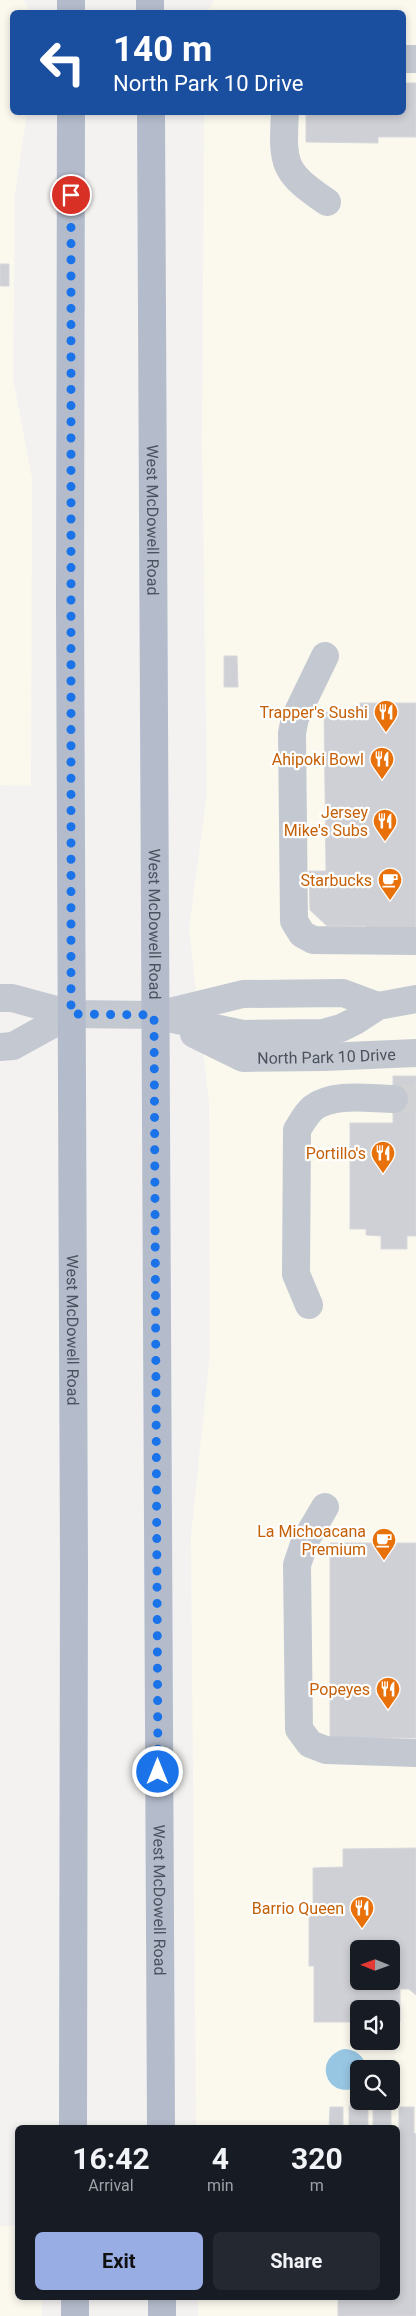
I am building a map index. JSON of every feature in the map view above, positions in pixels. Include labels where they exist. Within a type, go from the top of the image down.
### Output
[{"type":"main road","name":"West McDowell Road","points":[[71,115],[71,1014],[74,1549],[73,2125]]},
{"type":"main road","name":"West McDowell Road","points":[[151,115],[161,2125]]},
{"type":"main road","points":[[75,2300],[76,2316]]},
{"type":"main road","points":[[162,2300],[162,2316]]},
{"type":"lane","points":[[285,115],[283,157],[290,172],[302,185],[327,202]]},
{"type":"lane","points":[[325,656],[294,718],[292,733],[294,921],[302,934],[313,940],[416,941]]},
{"type":"lane","name":"North Park 10 Drive","points":[[154,1015],[243,994],[343,993],[378,1006]]},
{"type":"lane","name":"North Park 10 Drive","points":[[0,998],[12,998],[71,1014],[154,1015],[243,1034],[323,1033],[356,1021],[378,1006],[416,999]]},
{"type":"lane","points":[[0,1047],[13,1046],[71,1014]]},
{"type":"lane","name":"North Park 10 Drive","points":[[154,1015],[243,1058],[324,1057],[416,1052]]},
{"type":"lane","points":[[309,1305],[296,1274],[297,1130],[306,1115],[314,1107],[328,1101],[394,1099]]},
{"type":"lane","points":[[325,1507],[304,1541],[297,1565],[299,1729],[310,1744],[326,1750],[416,1753]]},
{"type":"shaded area","points":[[0,0],[24,0],[29,10],[10,10],[10,115],[27,115],[15,193],[13,378],[32,479],[31,786],[0,785]]},
{"type":"shaded area","points":[[214,0],[416,0],[416,2316],[198,2316],[198,2300],[400,2300],[400,2125],[196,2125],[191,1536],[210,1353],[209,1102],[189,929],[207,793],[202,445],[204,115],[406,115],[406,10],[208,10]]},
{"type":"shaded area","points":[[0,2226],[15,2226],[15,2300],[42,2300],[42,2316],[0,2316]]},
{"type":"water","points":[[344,2049],[359,2054],[363,2060],[350,2060],[350,2089],[339,2089],[328,2078],[326,2070],[328,2061],[334,2054]]},
{"type":"building","points":[[406,83],[416,83],[416,137],[378,137],[378,143],[306,142],[306,115],[406,115]]},
{"type":"building","points":[[0,264],[9,264],[9,286],[0,286]]},
{"type":"building","points":[[224,656],[237,656],[238,687],[224,687]]},
{"type":"building","points":[[360,703],[416,703],[416,930],[366,931],[366,926],[327,926],[310,910],[309,871],[326,871],[324,712],[360,712]]},
{"type":"building","name":"Portillo's","points":[[393,1076],[416,1076],[416,1236],[407,1236],[407,1249],[381,1249],[381,1236],[366,1235],[366,1229],[350,1229],[350,1123],[393,1123]]},
{"type":"building","points":[[330,1543],[416,1543],[416,1738],[330,1738]]},
{"type":"building","name":"Barrio Queen","points":[[416,1848],[416,1995],[409,1989],[400,1989],[400,1940],[350,1940],[350,1990],[400,1990],[400,2000],[350,2000],[350,2022],[314,2022],[314,1966],[309,1966],[309,1909],[313,1909],[313,1868],[343,1867],[343,1849]]},
{"type":"building","points":[[349,2106],[350,2110],[368,2110],[368,2125],[349,2125]]},
{"type":"building","points":[[330,2107],[343,2107],[343,2125],[329,2125]]},
{"type":"building","points":[[400,2107],[414,2107],[414,2133],[416,2134],[416,2316],[338,2316],[338,2300],[400,2300]]},
{"type":"building","points":[[373,2110],[391,2110],[391,2125],[373,2125]]},
{"type":"tunnel","points":[[394,1099],[416,1099]]},
{"type":"place","name":"Trapper's Sushi","points":[[386,733]]},
{"type":"place","name":"Ahipoki Bowl","points":[[382,780]]},
{"type":"place","name":"Jersey Mike's Subs","points":[[385,842]]},
{"type":"place","name":"Starbucks","points":[[390,901]]},
{"type":"place","name":"Portillo's","points":[[383,1174]]},
{"type":"place","name":"La Michoacana Premium","points":[[384,1561]]},
{"type":"place","name":"Popeyes","points":[[388,1710]]},
{"type":"place","name":"Barrio Queen","points":[[362,1929]]},
{"type":"route","points":[[71,195],[71,1014],[154,1015],[158,1772]]}]
